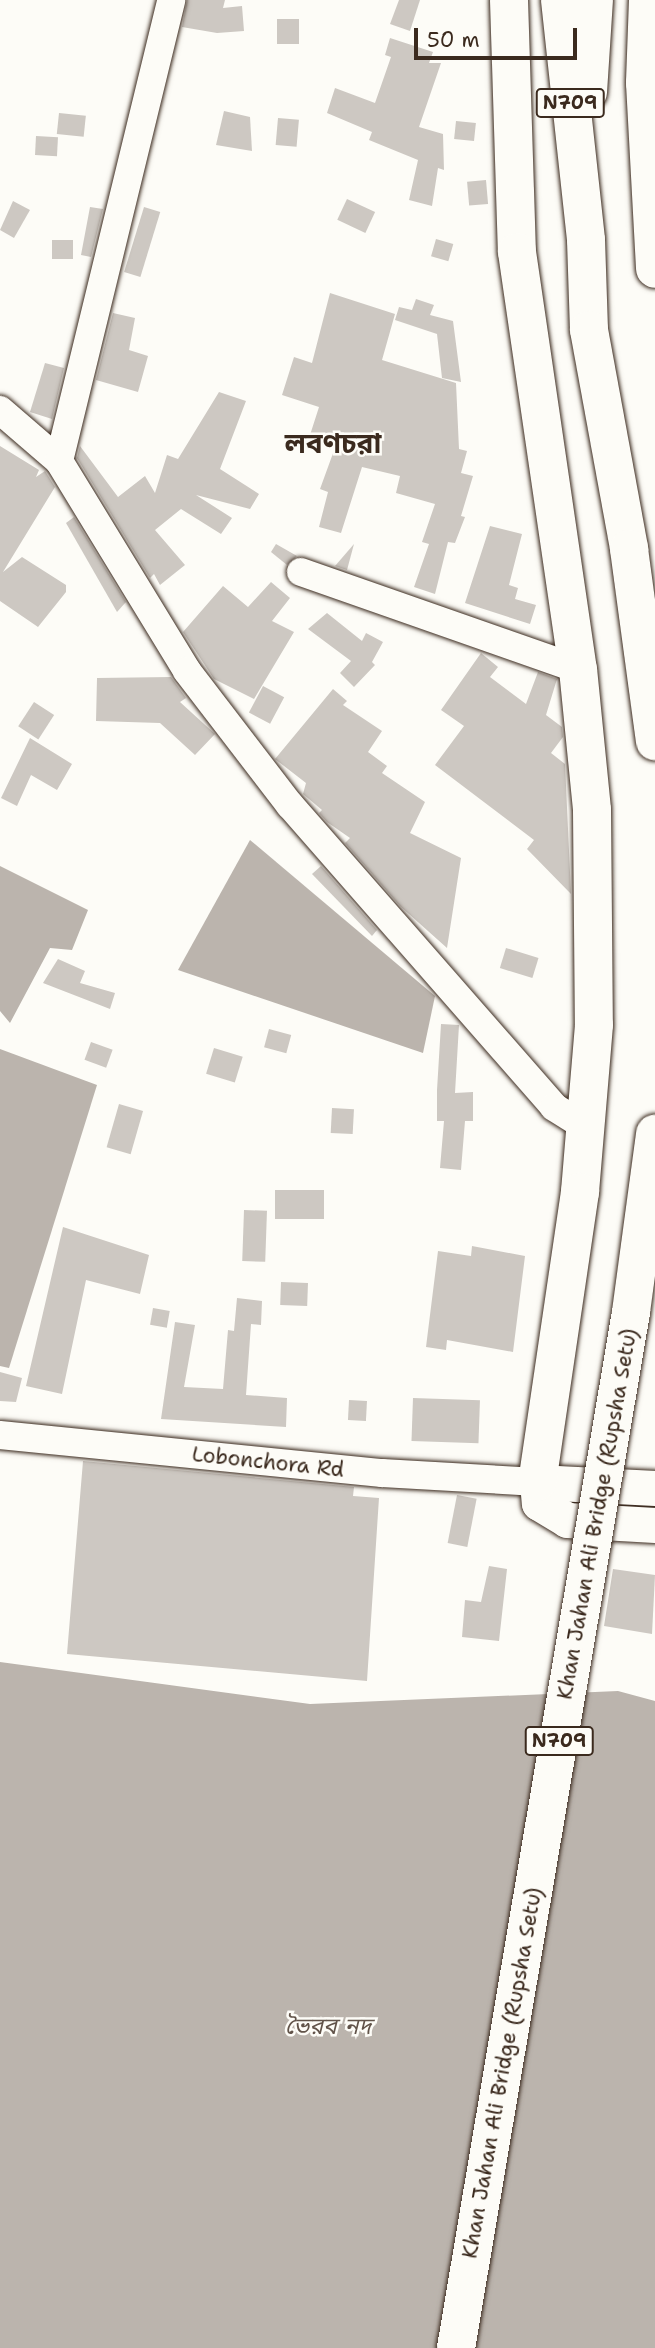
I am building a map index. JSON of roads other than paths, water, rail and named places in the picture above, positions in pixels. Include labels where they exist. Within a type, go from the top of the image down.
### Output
[{"type":"highway","points":[[509,0],[517,251],[578,669],[592,810],[594,1026],[586,1128],[537,1482]]},
{"type":"highway","name":"N709","points":[[560,0],[581,206],[589,331],[629,549],[655,741]]},
{"type":"highway","name":"N709","points":[[581,206],[594,0]]},
{"type":"highway","points":[[648,0],[645,83],[655,269]]},
{"type":"highway","name":"Khan Jahan Ali Bridge (Rupsha Setu)","points":[[456,2348],[631,1312],[655,1134]]},
{"type":"main road","points":[[655,1488],[537,1482],[539,1503],[567,1520],[655,1525]]},
{"type":"street","points":[[59,461],[171,0]]},
{"type":"street","points":[[0,411],[59,461],[187,671],[282,794],[554,1107],[586,1128]]},
{"type":"street","points":[[301,572],[578,669]]},
{"type":"street","name":"Lobonchora Rd","points":[[0,1435],[382,1473],[537,1482]]},
{"type":"water","points":[[250,840],[435,996],[423,1053],[178,970]]},
{"type":"water","points":[[0,866],[88,910],[72,950],[50,948],[10,1023],[0,1011]]},
{"type":"water","points":[[0,1049],[97,1085],[9,1368],[0,1366]]},
{"type":"water","name":"ভৈরব নদ","points":[[0,1662],[310,1704],[618,1691],[655,1701],[655,2348],[0,2348]]},
{"type":"district","name":"লবণচরা","points":[[333,443]]}]
